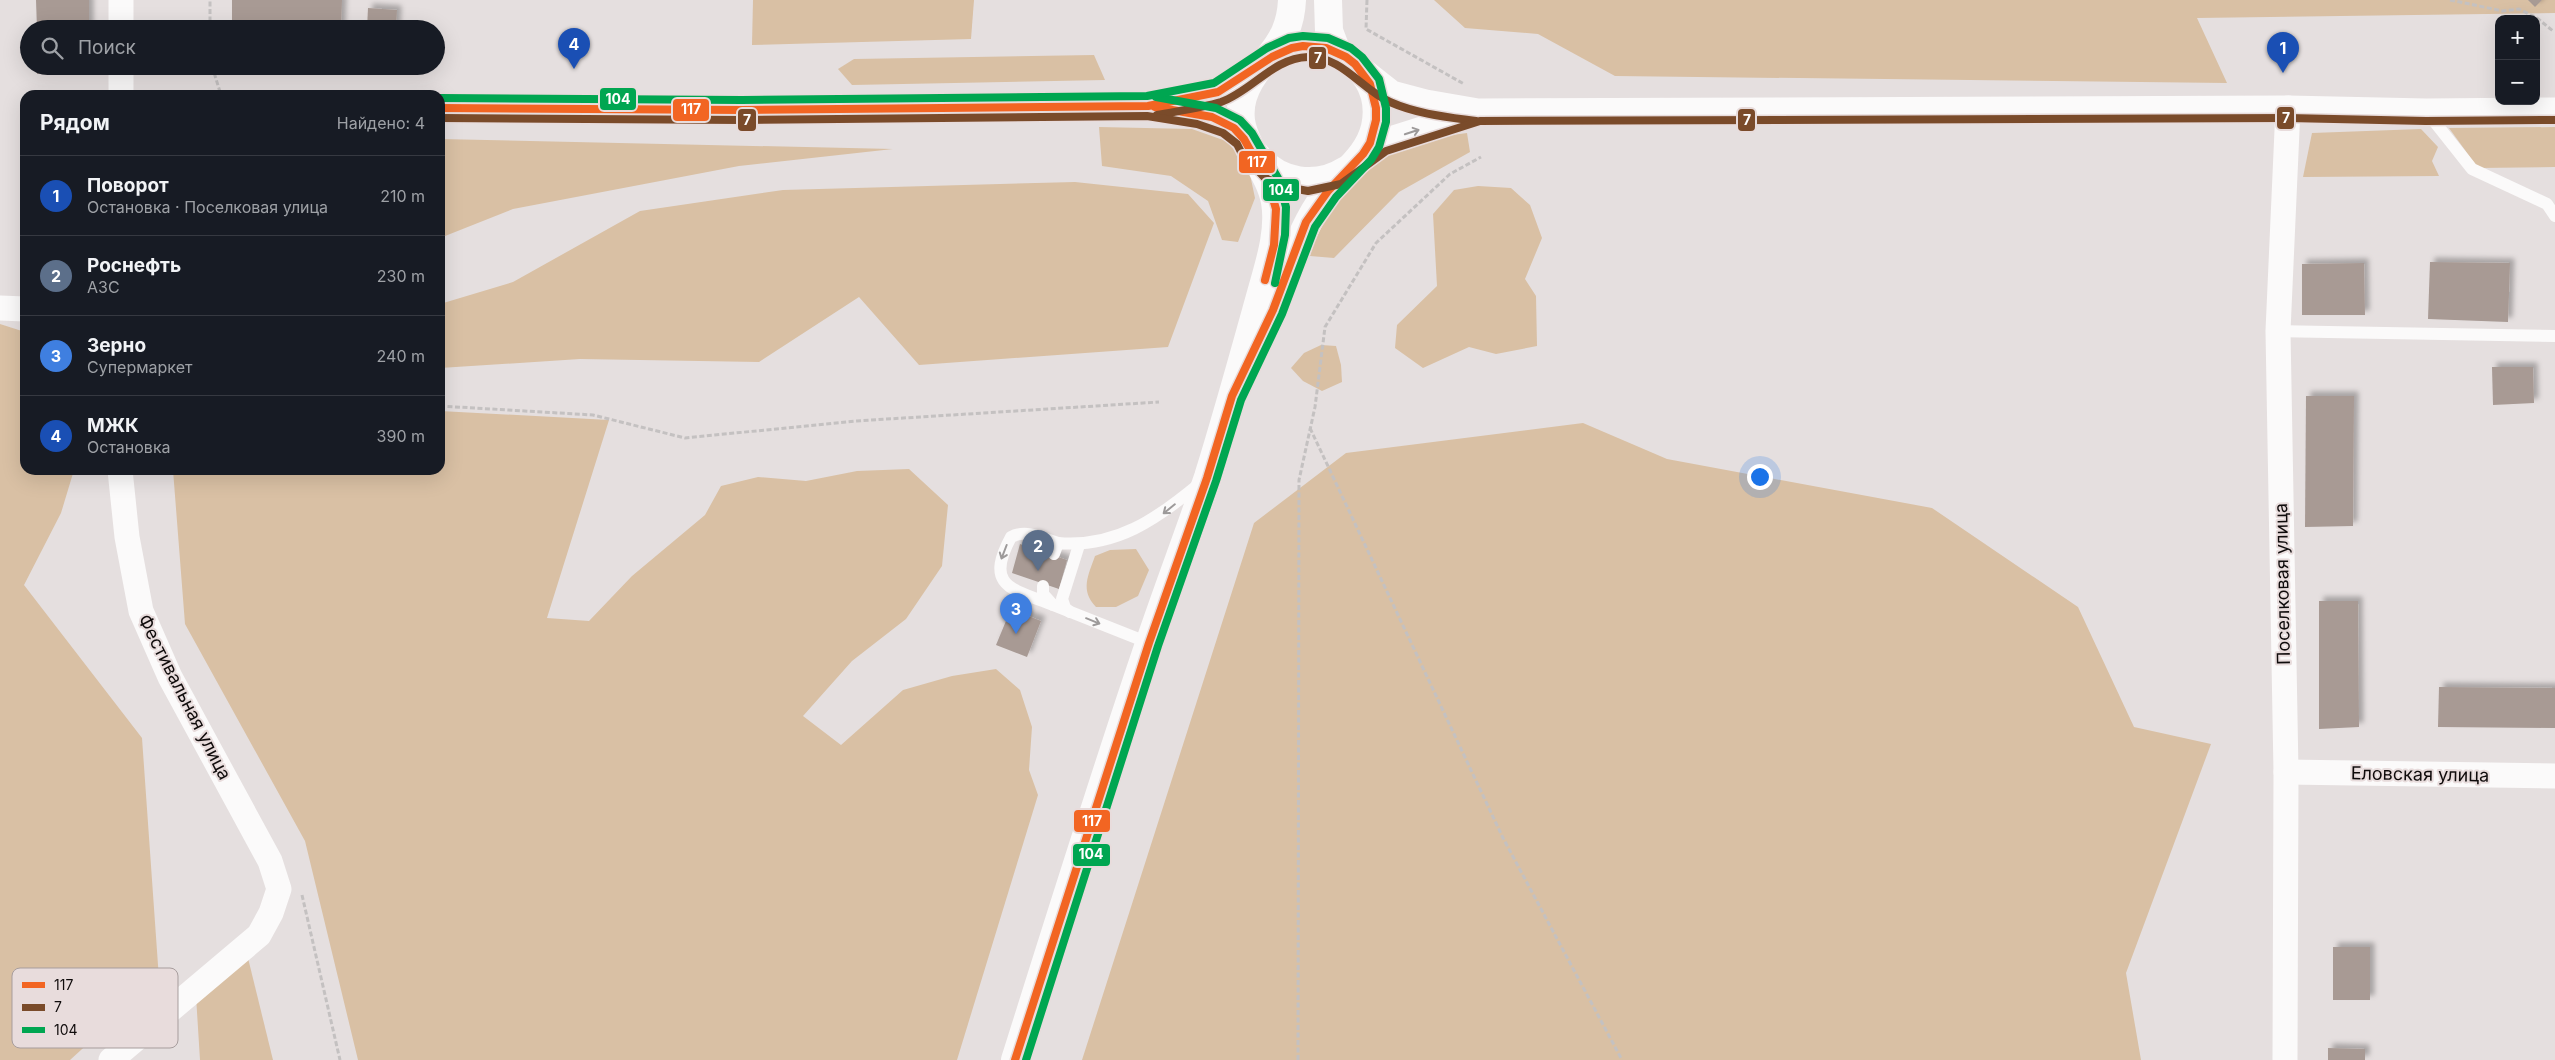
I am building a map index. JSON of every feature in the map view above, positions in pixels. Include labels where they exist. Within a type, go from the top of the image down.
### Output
[{"type":"main road","points":[[1015,1060],[1149,643],[1207,478],[1272,253],[1275,205],[1271,188],[1248,147],[1241,118],[1243,98],[1250,80],[1288,30],[1292,0]]},
{"type":"main road","points":[[1232,396],[1273,310],[1306,222],[1328,191],[1355,163],[1370,143],[1376,120],[1374,96],[1370,84],[1346,58],[1329,31],[1328,0]]},
{"type":"main road","points":[[1263,64],[1272,57],[1292,48],[1315,46],[1346,58]]},
{"type":"main road","points":[[1246,138],[1250,148],[1264,164],[1289,178],[1308,181],[1328,179],[1355,163]]},
{"type":"street","points":[[121,0],[121,20]]},
{"type":"street","points":[[1346,58],[1392,93],[1426,102],[1478,111],[2288,108],[2426,111],[2555,110]]},
{"type":"street","points":[[1148,106],[1218,92],[1263,64]]},
{"type":"street","points":[[121,75],[121,90]]},
{"type":"street","points":[[445,108],[742,110],[1148,106],[1210,117],[1228,124],[1246,138]]},
{"type":"street","name":"Поселковая улица","points":[[2285,1060],[2286,772],[2278,331],[2288,108]]},
{"type":"street","points":[[1355,163],[1381,142],[1478,111]]},
{"type":"street","points":[[0,308],[20,309]]},
{"type":"street","name":"Фестивальная улица","points":[[120,475],[126,537],[140,611],[170,677],[270,861],[279,889],[271,913],[259,935],[178,1003]]},
{"type":"street","name":"Еловская улица","points":[[2286,772],[2555,776]]},
{"type":"street","name":"Фестивальная улица","points":[[110,1060],[124,1048]]},
{"type":"lane","points":[[2426,111],[2472,169],[2547,204],[2555,216]]},
{"type":"lane","points":[[2278,331],[2555,336]]},
{"type":"lane","points":[[1149,643],[1040,600],[1025,585],[1003,582],[1000,564],[1011,537],[1018,533],[1044,544],[1079,545],[1116,536],[1142,526],[1164,513],[1207,478]]},
{"type":"lane","points":[[1071,612],[1065,608],[1062,599],[1079,545]]},
{"type":"lane","points":[[1043,586],[1043,594],[1053,605]]},
{"type":"path","points":[[210,0],[210,20]]},
{"type":"path","points":[[1367,0],[1366,29],[1467,85]]},
{"type":"path","points":[[2450,0],[2503,11],[2519,9],[2537,18],[2553,31]]},
{"type":"path","points":[[214,75],[219,90]]},
{"type":"path","points":[[1298,1060],[1299,480],[1310,427],[1325,327],[1376,243],[1450,174],[1481,157]]},
{"type":"path","points":[[445,406],[593,415],[685,438],[856,421],[1160,402]]},
{"type":"path","points":[[1310,427],[1503,838],[1622,1060]]},
{"type":"shaded area","points":[[753,0],[974,0],[971,39],[752,45]]},
{"type":"shaded area","points":[[1434,0],[2555,0],[2555,13],[2197,18],[2227,83],[1615,76],[1538,34],[1465,28]]},
{"type":"shaded area","points":[[1094,55],[1105,80],[852,85],[838,69],[854,59]]},
{"type":"shaded area","points":[[1099,127],[1192,129],[1226,141],[1248,165],[1255,198],[1238,242],[1222,240],[1208,201],[1171,176],[1102,166]]},
{"type":"shaded area","points":[[2555,127],[2555,167],[2478,168],[2449,128]]},
{"type":"shaded area","points":[[2421,129],[2438,147],[2432,161],[2439,176],[2303,177],[2312,133]]},
{"type":"shaded area","points":[[1467,133],[1470,152],[1399,192],[1334,258],[1310,256],[1320,224],[1341,193],[1375,162],[1422,139]]},
{"type":"shaded area","points":[[445,139],[893,149],[739,166],[513,209],[445,236]]},
{"type":"shaded area","points":[[1075,182],[1188,194],[1214,223],[1168,347],[919,365],[859,297],[759,362],[580,359],[445,368],[445,302],[513,282],[640,211],[783,190]]},
{"type":"shaded area","points":[[1478,186],[1511,188],[1530,205],[1542,238],[1525,279],[1536,296],[1537,346],[1496,354],[1469,347],[1423,368],[1395,348],[1397,325],[1437,286],[1433,214],[1454,190]]},
{"type":"shaded area","points":[[0,324],[20,330],[20,475],[72,475],[61,513],[24,585],[142,738],[158,968],[12,968],[12,1048],[83,1048],[70,1060],[0,1060]]},
{"type":"shaded area","points":[[1321,345],[1336,346],[1341,365],[1342,382],[1322,391],[1303,381],[1291,368],[1304,353]]},
{"type":"shaded area","points":[[445,411],[609,420],[547,618],[589,621],[632,576],[705,515],[721,486],[758,477],[806,481],[857,471],[909,469],[948,505],[942,566],[906,619],[852,661],[803,716],[841,745],[903,690],[952,676],[996,669],[1020,690],[1032,727],[1029,770],[1038,795],[957,1060],[358,1060],[305,841],[185,624],[173,475],[445,475]]},
{"type":"shaded area","points":[[1583,423],[1667,459],[1932,508],[2078,607],[2134,727],[2211,744],[2126,973],[2141,1060],[1082,1060],[1254,523],[1346,453]]},
{"type":"shaded area","points":[[1136,549],[1149,570],[1138,596],[1116,607],[1096,607],[1088,595],[1087,589],[1088,576],[1095,556],[1110,550]]},
{"type":"shaded area","points":[[247,954],[273,1060],[200,1060],[196,996]]},
{"type":"building","points":[[36,0],[89,0],[89,20],[37,20]]},
{"type":"building","points":[[232,0],[342,0],[341,20],[232,20]]},
{"type":"building","points":[[2528,0],[2542,0],[2535,7]]},
{"type":"building","points":[[368,8],[397,10],[396,20],[367,20]]},
{"type":"building","points":[[2430,262],[2510,263],[2508,322],[2428,319]]},
{"type":"building","points":[[2364,263],[2365,315],[2302,315],[2302,264]]},
{"type":"building","points":[[2492,367],[2533,367],[2534,403],[2493,405]]},
{"type":"building","points":[[2306,396],[2354,396],[2353,526],[2305,527]]},
{"type":"building","points":[[1020,544],[1067,560],[1059,589],[1012,573]]},
{"type":"building","points":[[2319,601],[2358,601],[2359,727],[2319,729]]},
{"type":"building","points":[[1011,609],[1041,621],[1027,657],[996,645]]},
{"type":"building","points":[[2439,687],[2555,688],[2555,728],[2438,727]]},
{"type":"building","points":[[2333,947],[2370,947],[2370,1000],[2333,1000]]},
{"type":"building","points":[[2328,1048],[2365,1049],[2365,1060],[2328,1060]]},
{"type":"transit line","name":"104","points":[[445,98],[742,100],[1147,96],[1214,83],[1267,48],[1289,38],[1303,36],[1328,38],[1351,48],[1362,57],[1379,79],[1386,108],[1386,122],[1379,147],[1371,160],[1336,197],[1315,227],[1282,314],[1241,400],[1216,481],[1158,646],[1026,1060]]},
{"type":"transit line","name":"117","points":[[445,108],[742,110],[1148,106],[1218,92],[1272,57],[1292,48],[1303,46],[1326,48],[1346,57],[1355,64],[1370,84],[1376,108],[1376,120],[1370,143],[1363,154],[1328,191],[1306,222],[1273,310],[1232,396],[1207,478],[1149,643],[1015,1060]]},
{"type":"transit line","name":"7","points":[[1157,115],[1221,102],[1232,97],[1284,63],[1308,57],[1320,58],[1331,62],[1342,68],[1380,97],[1400,106],[1432,114],[1476,121]]},
{"type":"transit line","name":"104","points":[[1156,97],[1216,108],[1240,120],[1252,133],[1278,178],[1286,207],[1285,235],[1275,283]]},
{"type":"transit line","name":"117","points":[[1155,107],[1212,117],[1234,128],[1244,139],[1268,182],[1276,209],[1274,245],[1265,280]]},
{"type":"transit line","name":"7","points":[[445,118],[742,120],[1147,116],[1197,124],[1223,133],[1237,144],[1242,154],[1265,178],[1286,187],[1308,191],[1341,184],[1386,151],[1480,121],[2288,118],[2426,121],[2555,120]]},
{"type":"place","name":"МЖК","points":[[574,69]]},
{"type":"place","name":"Поворот","points":[[2283,73]]},
{"type":"place","name":"Роснефть","points":[[1038,571]]},
{"type":"place","name":"Зерно","points":[[1016,634]]}]
